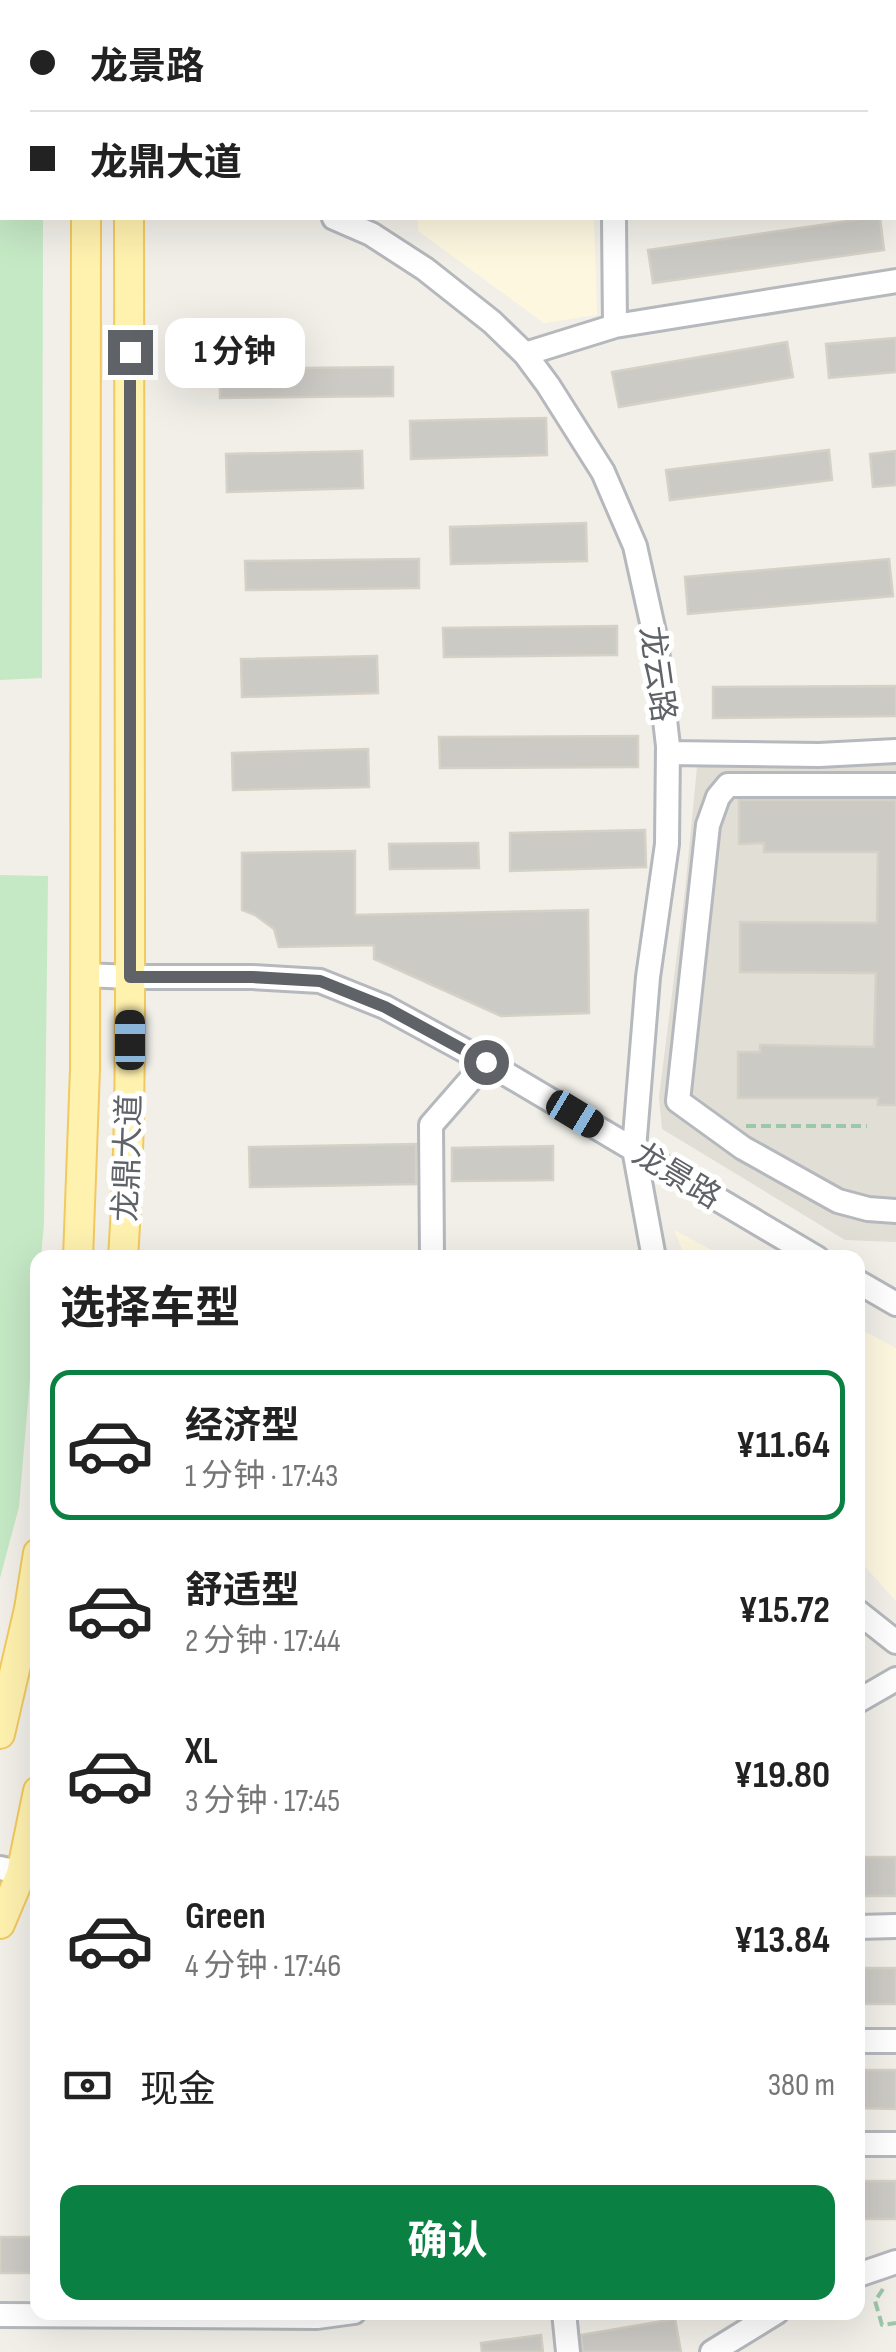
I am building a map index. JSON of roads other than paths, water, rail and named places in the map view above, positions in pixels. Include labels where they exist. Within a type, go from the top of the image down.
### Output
[{"type":"main road","name":"龙鼎大道","points":[[78,1250],[85,1070],[86,220]]},
{"type":"main road","name":"龙鼎大道","points":[[123,1250],[130,977],[130,220]]},
{"type":"main road","points":[[0,1734],[30,1603]]},
{"type":"main road","points":[[0,1924],[19,1873],[30,1826]]},
{"type":"street","name":"龙云路","points":[[339,220],[372,234],[425,269],[492,322],[525,354],[603,472],[635,546],[656,642],[668,752],[667,844],[648,976],[634,1149],[653,1250]]},
{"type":"street","points":[[614,220],[616,326]]},
{"type":"street","points":[[525,354],[616,326],[896,281]]},
{"type":"street","points":[[668,752],[896,751]]},
{"type":"street","points":[[896,786],[728,785],[718,797],[708,825],[678,1101],[743,1148],[838,1200],[868,1209],[896,1211]]},
{"type":"street","name":"龙景路","points":[[85,974],[320,981],[385,1007],[486,1062],[804,1250]]},
{"type":"street","points":[[432,1250],[431,1125],[486,1062]]},
{"type":"street","points":[[865,1284],[892,1294]]},
{"type":"street","points":[[865,1618],[896,1642]]},
{"type":"street","points":[[865,1697],[896,1679]]},
{"type":"street","points":[[865,1927],[896,1926]]},
{"type":"street","points":[[865,2042],[896,2042]]},
{"type":"street","points":[[865,2144],[896,2144]]},
{"type":"street","points":[[865,2273],[896,2262]]},
{"type":"street","points":[[0,2316],[30,2316]]},
{"type":"street","points":[[565,2320],[568,2352]]},
{"type":"street","points":[[712,2352],[764,2320]]}]
